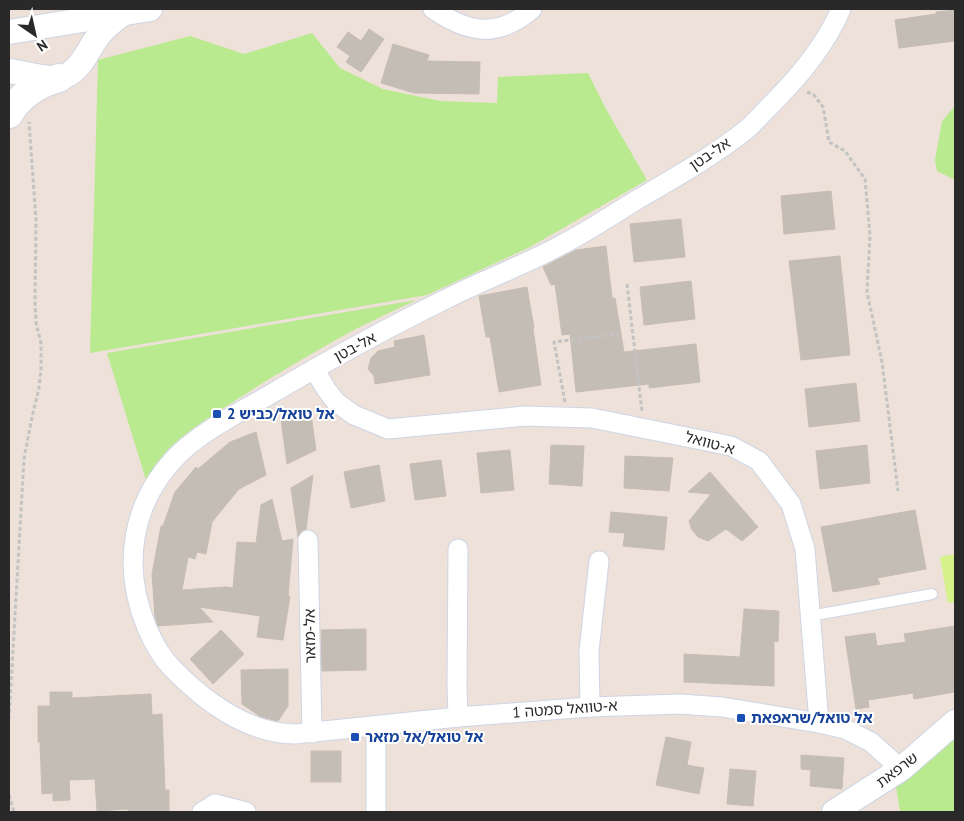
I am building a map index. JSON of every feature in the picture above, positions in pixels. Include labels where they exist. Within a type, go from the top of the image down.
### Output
[{"type":"main road","points":[[17,105],[38,86],[58,78]]},
{"type":"street","points":[[9,32],[150,9]]},
{"type":"street","points":[[433,9],[450,20],[469,28],[488,30],[505,26],[532,9]]},
{"type":"street","name":"אל-בטן","points":[[312,732],[295,734],[268,732],[244,724],[192,689],[168,664],[152,640],[142,617],[134,586],[132,564],[136,533],[142,509],[166,468],[198,438],[314,369],[445,300],[564,244],[683,172],[747,129],[790,86],[822,44],[841,9]]},
{"type":"street","points":[[9,71],[43,78],[66,76],[76,70],[100,33],[122,14]]},
{"type":"street","points":[[65,23],[80,38],[84,57]]},
{"type":"street","name":"א-טוואל","points":[[314,369],[336,402],[354,415],[388,429],[525,416],[592,418],[731,446],[759,461],[791,504],[805,549],[819,723]]},
{"type":"street","name":"אל-מזאר","points":[[308,540],[312,732]]},
{"type":"street","points":[[458,549],[458,717]]},
{"type":"street","points":[[590,707],[589,651],[599,561]]},
{"type":"street","name":"א-טוואל סמטה 1","points":[[312,732],[458,717],[590,707],[680,704],[722,707],[819,723]]},
{"type":"street","name":"שרפאת","points":[[841,810],[901,769],[955,722]]},
{"type":"street","points":[[819,723],[845,730],[871,742],[901,769]]},
{"type":"street","points":[[376,726],[376,812]]},
{"type":"street","points":[[202,812],[215,804],[246,812]]},
{"type":"lane","points":[[810,616],[932,594]]},
{"type":"path","points":[[790,86],[814,94],[823,107],[829,142],[845,151],[866,179],[870,235],[867,292],[882,362],[898,491]]},
{"type":"path","points":[[9,719],[24,459],[39,388],[41,368],[41,342],[36,323],[35,301],[36,220],[28,113],[29,101],[17,105]]},
{"type":"path","points":[[627,284],[644,428]]},
{"type":"path","points":[[567,417],[554,342],[619,334]]},
{"type":"path","points":[[9,795],[14,812]]},
{"type":"green space","points":[[312,33],[340,68],[383,89],[440,101],[497,103],[498,77],[588,73],[606,109],[647,180],[530,247],[427,295],[90,353],[98,60],[190,36],[244,54]]},
{"type":"green space","points":[[955,106],[955,180],[937,171],[935,160],[942,121]]},
{"type":"green space","points":[[416,300],[334,341],[212,415],[175,443],[154,466],[146,480],[107,353]]},
{"type":"green space","points":[[955,554],[955,602],[948,603],[940,557]]},
{"type":"green space","points":[[955,732],[955,812],[900,812],[896,786]]},
{"type":"building","points":[[955,10],[955,41],[899,48],[895,20]]},
{"type":"building","points":[[369,29],[384,39],[361,72],[346,62],[350,56],[337,47],[348,32],[361,41]]},
{"type":"building","points":[[393,44],[429,55],[427,61],[480,62],[479,94],[414,93],[381,83]]},
{"type":"building","points":[[831,191],[835,229],[784,234],[781,196]]},
{"type":"building","points":[[681,219],[685,257],[634,262],[630,224]]},
{"type":"building","points":[[606,246],[612,298],[615,298],[624,352],[696,344],[700,382],[649,388],[649,384],[576,392],[570,334],[562,335],[555,284],[551,285],[543,267],[576,250]]},
{"type":"building","points":[[840,256],[850,355],[801,360],[789,261]]},
{"type":"building","points":[[691,281],[695,319],[644,325],[640,287]]},
{"type":"building","points":[[527,287],[541,385],[499,392],[490,337],[486,337],[479,296]]},
{"type":"building","points":[[424,335],[430,375],[375,384],[374,376],[368,369],[371,358],[378,351],[395,347],[394,341]]},
{"type":"building","points":[[856,383],[860,421],[809,427],[805,389]]},
{"type":"building","points":[[311,415],[316,450],[287,464],[281,419]]},
{"type":"building","points":[[256,432],[266,475],[239,489],[212,522],[206,554],[197,552],[195,559],[188,557],[182,590],[233,588],[237,542],[256,543],[261,505],[272,499],[282,541],[293,539],[288,596],[290,596],[283,640],[257,637],[260,616],[199,607],[213,622],[158,626],[155,617],[152,574],[161,526],[163,526],[175,492],[196,467],[198,469],[230,442]]},
{"type":"building","points":[[551,445],[584,446],[582,486],[549,484]]},
{"type":"building","points":[[867,445],[870,483],[820,489],[816,451]]},
{"type":"building","points":[[510,450],[514,490],[481,493],[477,453]]},
{"type":"building","points":[[625,456],[673,458],[669,491],[624,488]]},
{"type":"building","points":[[441,460],[446,496],[415,500],[410,464]]},
{"type":"building","points":[[379,465],[385,501],[351,508],[344,472]]},
{"type":"building","points":[[710,472],[758,527],[742,541],[726,529],[708,541],[698,537],[692,530],[689,521],[711,494],[688,492]]},
{"type":"building","points":[[313,475],[306,529],[298,537],[291,488]]},
{"type":"building","points":[[915,510],[926,569],[877,578],[880,584],[833,592],[821,527]]},
{"type":"building","points":[[611,512],[667,517],[664,550],[623,546],[625,533],[609,532]]},
{"type":"building","points":[[744,609],[779,611],[778,642],[774,641],[774,686],[684,682],[684,654],[740,657]]},
{"type":"building","points":[[955,626],[955,692],[914,699],[913,693],[868,700],[869,707],[856,709],[845,637],[875,633],[877,646],[906,642],[904,634]]},
{"type":"building","points":[[366,629],[366,670],[322,671],[321,630]]},
{"type":"building","points":[[221,630],[244,654],[213,684],[190,659]]},
{"type":"building","points":[[288,669],[288,706],[278,721],[261,717],[242,704],[241,670]]},
{"type":"building","points":[[50,692],[72,692],[72,698],[151,694],[152,715],[162,714],[165,790],[169,790],[169,812],[128,812],[128,809],[97,811],[95,779],[69,780],[70,800],[53,801],[53,793],[42,794],[40,742],[38,742],[38,706],[50,706]]},
{"type":"building","points":[[666,737],[691,742],[687,765],[704,768],[699,794],[656,785]]},
{"type":"building","points":[[311,751],[341,751],[341,782],[311,782]]},
{"type":"building","points":[[801,755],[844,758],[842,789],[810,786],[811,770],[801,769]]},
{"type":"building","points":[[730,769],[756,771],[753,806],[727,804]]},
{"type":"place","name":"אל טואל/כביש 2","points":[[217,414]]},
{"type":"place","name":"אל טואל/שראפאת","points":[[741,718]]},
{"type":"place","name":"אל טואל/אל מזאר","points":[[355,737]]}]
